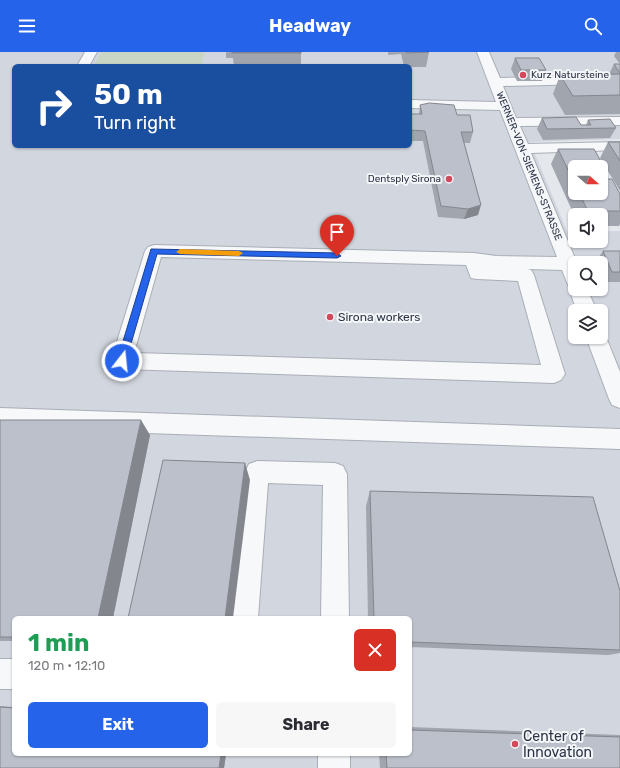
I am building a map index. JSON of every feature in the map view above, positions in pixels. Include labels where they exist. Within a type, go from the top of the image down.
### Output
[{"type":"street","points":[[84,64],[90,52]]},
{"type":"street","name":"WERNER-VON-SIEMENS-STRASSE","points":[[484,52],[568,261]]},
{"type":"street","points":[[495,82],[594,80]]},
{"type":"street","points":[[412,104],[505,106]]},
{"type":"street","points":[[511,122],[620,121]]},
{"type":"street","points":[[522,149],[620,146]]},
{"type":"street","points":[[474,259],[477,273],[525,275],[554,374],[122,361],[154,251],[474,259],[496,262],[568,266]]},
{"type":"street","points":[[599,344],[620,399]]},
{"type":"street","points":[[0,418],[620,439]]},
{"type":"street","points":[[244,616],[246,472],[335,474],[335,616]]},
{"type":"street","points":[[0,674],[12,674]]},
{"type":"street","points":[[334,756],[334,768]]},
{"type":"shaded area","name":"Dentsply Sirona","points":[[0,52],[620,52],[620,139],[530,142],[568,231],[568,248],[608,248],[608,231],[620,231],[620,768],[0,768]]},
{"type":"green space","points":[[101,52],[205,52],[202,64],[95,64]]},
{"type":"building","points":[[301,52],[301,53],[232,53]]},
{"type":"building","points":[[406,52],[429,52],[406,53]]},
{"type":"building","points":[[515,58],[539,58],[546,70],[521,70]]},
{"type":"building","points":[[614,64],[620,64],[620,73]]},
{"type":"building","points":[[620,74],[620,95],[573,96],[560,75]]},
{"type":"building","name":"Dentsply Sirona","points":[[429,103],[454,105],[457,115],[470,115],[473,132],[461,132],[481,205],[468,209],[441,206],[425,131],[412,130],[412,114],[422,114],[420,105]]},
{"type":"building","points":[[576,117],[581,125],[591,125],[588,120],[610,119],[616,128],[547,129],[542,118]]},
{"type":"building","points":[[608,142],[620,142],[620,161]]},
{"type":"building","points":[[558,149],[594,149],[600,160],[568,160],[568,170]]},
{"type":"building","points":[[608,179],[612,179],[620,194],[620,211],[608,211],[608,208],[586,208],[582,200],[608,200]]},
{"type":"building","points":[[603,251],[620,251],[620,272],[612,272],[608,263],[608,256],[605,256]]},
{"type":"building","points":[[0,420],[141,420],[98,616],[12,616],[12,637],[0,637]]},
{"type":"building","points":[[163,460],[245,463],[225,616],[128,616]]},
{"type":"building","points":[[370,491],[593,497],[620,591],[620,650],[412,642],[412,616],[374,616]]},
{"type":"building","points":[[0,707],[12,708],[12,756],[221,756],[219,768],[0,768]]},
{"type":"building","name":"Center of Innovation","points":[[412,730],[620,737],[620,768],[387,768],[386,756],[412,756]]},
{"type":"slow traffic","points":[[180,252],[239,253]]},
{"type":"place","name":"Kurz Natursteine","points":[[523,75]]},
{"type":"place","name":"Dentsply Sirona","points":[[449,179]]},
{"type":"place","name":"Sirona workers","points":[[330,317]]},
{"type":"place","name":"Center of Innovation","points":[[515,744]]},
{"type":"route","points":[[122,361],[154,251],[337,256]]}]
